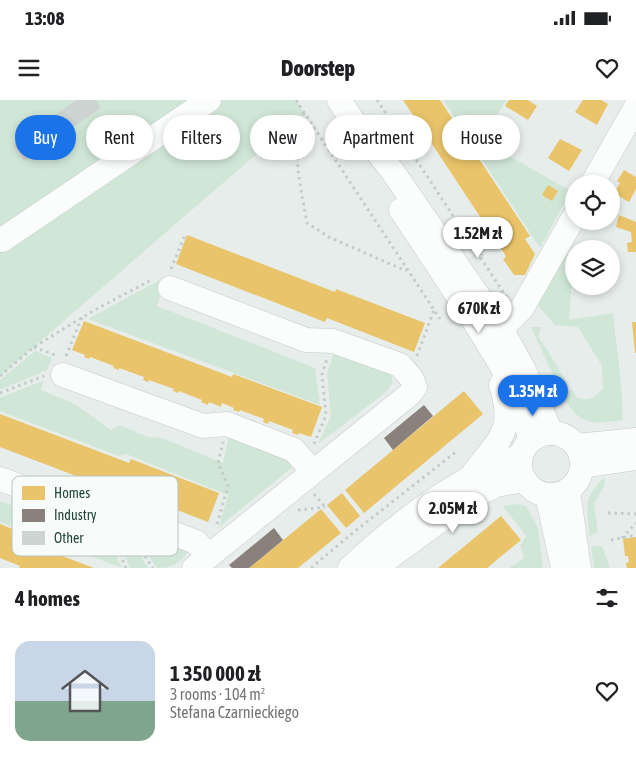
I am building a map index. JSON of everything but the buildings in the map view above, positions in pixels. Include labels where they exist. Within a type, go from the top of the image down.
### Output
[{"type":"street","points":[[2,240],[209,100]]},
{"type":"street","points":[[597,175],[636,107]]},
{"type":"street","points":[[345,109],[388,190],[498,342],[534,443]]},
{"type":"street","points":[[471,477],[498,445],[507,421],[506,400],[500,381],[498,342],[507,323],[522,308],[567,230]]},
{"type":"street","points":[[162,280],[306,340],[333,341],[400,365],[412,379],[415,387],[410,394],[308,467],[201,562],[196,542],[178,535]]},
{"type":"street","points":[[63,375],[203,426],[227,424],[294,450],[308,467]]},
{"type":"street","points":[[350,568],[405,522],[450,489],[534,443],[560,434],[570,439],[580,456],[580,476],[575,484],[558,493],[538,492],[525,480],[520,464],[534,443]]},
{"type":"street","points":[[580,456],[636,440]]},
{"type":"street","points":[[580,456],[636,458]]},
{"type":"street","points":[[0,479],[12,483]]},
{"type":"street","points":[[376,568],[469,499],[496,485],[525,480]]},
{"type":"street","points":[[558,493],[563,568]]},
{"type":"street","points":[[558,493],[579,568]]},
{"type":"path","points":[[296,100],[440,319]]},
{"type":"path","points":[[304,113],[296,151],[298,173],[308,222],[329,237],[407,270]]},
{"type":"path","points":[[0,376],[34,347],[82,317],[162,280],[172,269],[186,233]]},
{"type":"path","points":[[408,374],[416,359],[434,310]]},
{"type":"path","points":[[34,347],[65,359],[82,317]]},
{"type":"path","points":[[308,467],[320,447],[312,449],[326,415],[322,374],[333,341]]},
{"type":"path","points":[[0,393],[50,374],[63,375]]},
{"type":"path","points":[[216,526],[228,486],[218,463],[227,424]]},
{"type":"path","points":[[312,568],[347,535],[457,451]]},
{"type":"path","points":[[608,513],[636,514]]},
{"type":"path","points":[[622,538],[636,523]]},
{"type":"path","points":[[611,540],[636,536]]},
{"type":"path","points":[[145,556],[153,568]]},
{"type":"green space","points":[[0,100],[297,100],[304,113],[302,115],[250,115],[250,160],[0,376]]},
{"type":"green space","points":[[443,100],[506,100],[497,115],[453,115]]},
{"type":"green space","points":[[482,160],[516,160],[565,188],[565,202],[540,248]]},
{"type":"green space","points":[[565,254],[565,295],[571,295],[569,320],[613,313],[623,420],[593,422],[586,420],[574,412],[561,394],[572,389],[577,398],[588,399],[594,397],[603,389],[602,366],[578,327],[555,325],[537,304],[560,255]]},
{"type":"green space","points":[[167,276],[157,306],[315,368],[320,405],[88,319]]},
{"type":"green space","points":[[531,327],[541,327],[538,336],[568,384],[559,388]]},
{"type":"green space","points":[[336,346],[390,372],[393,383],[386,392],[318,444],[331,416],[327,374]]},
{"type":"green space","points":[[35,351],[52,358],[47,370],[0,390],[0,380]]},
{"type":"green space","points":[[44,380],[41,390],[75,404],[111,430],[119,425],[148,437],[162,438],[223,463],[230,430],[293,454],[295,465],[219,527],[228,495],[126,454],[119,456],[0,411],[0,398]]},
{"type":"green space","points":[[605,477],[604,487],[594,504],[598,532],[590,536],[588,504],[593,490]]},
{"type":"green space","points":[[0,501],[12,506],[12,527],[0,522]]},
{"type":"green space","points":[[516,504],[526,506],[538,528],[543,568],[509,568],[524,558],[520,546],[526,536],[503,506]]},
{"type":"green space","points":[[178,542],[186,545],[188,552],[181,560],[167,567],[157,568],[149,556],[178,556]]},
{"type":"green space","points":[[591,546],[602,546],[610,568],[594,568]]},
{"type":"green space","points":[[90,556],[116,556],[122,568]]},
{"type":"green space","points":[[125,556],[140,556],[148,568],[130,568]]}]
